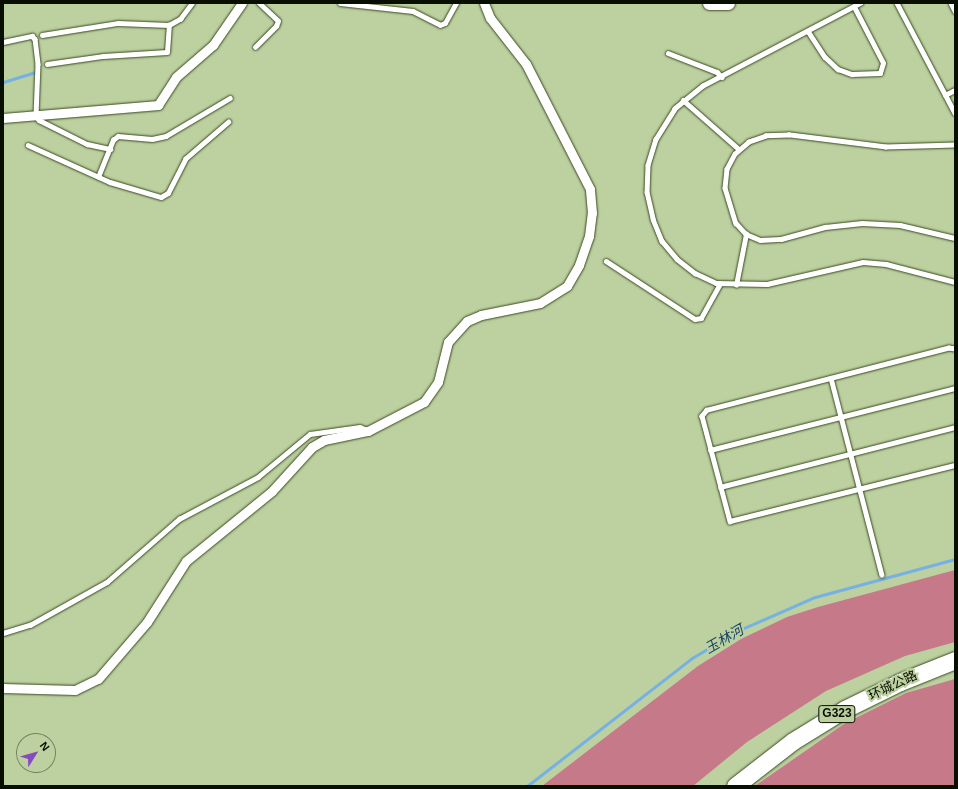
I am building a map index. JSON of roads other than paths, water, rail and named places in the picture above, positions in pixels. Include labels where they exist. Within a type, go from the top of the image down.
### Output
[{"type":"highway","name":"环城公路","points":[[735,786],[793,741],[845,709],[953,660]]},
{"type":"main road","points":[[709,3],[728,3]]},
{"type":"street","points":[[3,118],[158,105],[176,77],[213,45],[242,3]]},
{"type":"street","points":[[3,688],[75,690],[98,679],[147,622],[166,588],[194,553],[272,491],[318,443],[368,431],[411,411],[431,395],[438,382],[448,342],[461,325],[481,315],[540,303],[562,290],[576,271],[587,242],[592,207],[585,178],[526,64],[490,18],[484,3]]},
{"type":"lane","points":[[42,34],[118,23],[169,25],[180,19],[192,3]]},
{"type":"lane","points":[[255,46],[276,26],[278,20],[259,3]]},
{"type":"lane","points":[[340,3],[413,11],[440,25],[445,23],[456,3]]},
{"type":"lane","points":[[861,3],[722,76],[683,100],[661,128],[651,152],[647,178],[649,206],[660,235],[677,259],[695,274],[720,284],[768,284],[863,262],[886,264],[955,282]]},
{"type":"lane","points":[[896,3],[955,114]]},
{"type":"lane","points":[[951,3],[955,10]]},
{"type":"lane","points":[[808,31],[820,51],[838,69],[852,74],[880,73],[884,67],[883,63],[854,7]]},
{"type":"lane","points":[[47,64],[103,56],[167,52],[169,25]]},
{"type":"lane","points":[[3,42],[32,36],[35,39],[38,64],[36,116],[44,124],[87,144],[110,149]]},
{"type":"lane","points":[[668,53],[717,72],[722,76]]},
{"type":"lane","points":[[945,95],[955,90]]},
{"type":"lane","points":[[98,177],[110,149],[118,136],[152,139],[166,136],[230,98]]},
{"type":"lane","points":[[683,100],[739,149]]},
{"type":"lane","points":[[28,145],[98,177],[165,196],[185,159],[228,122]]},
{"type":"lane","points":[[955,145],[865,145],[777,134],[754,139],[739,149],[729,164],[725,188],[732,217],[746,234],[760,240],[774,240],[843,224],[881,223],[919,228],[955,238]]},
{"type":"lane","points":[[736,285],[746,234]]},
{"type":"lane","points":[[606,261],[695,319],[701,318],[720,284]]},
{"type":"lane","points":[[955,349],[949,348],[705,411],[702,418],[727,516],[733,522],[955,466]]},
{"type":"lane","points":[[831,378],[882,575]]},
{"type":"lane","points":[[710,450],[955,388]]},
{"type":"lane","points":[[3,633],[30,625],[107,582],[179,519],[258,477],[310,434],[360,427],[368,431]]},
{"type":"lane","points":[[720,487],[955,427]]},
{"type":"waterway","points":[[3,82],[35,72]]},
{"type":"waterway","name":"玉林河","points":[[527,786],[692,658],[737,631],[815,597],[955,559]]}]
